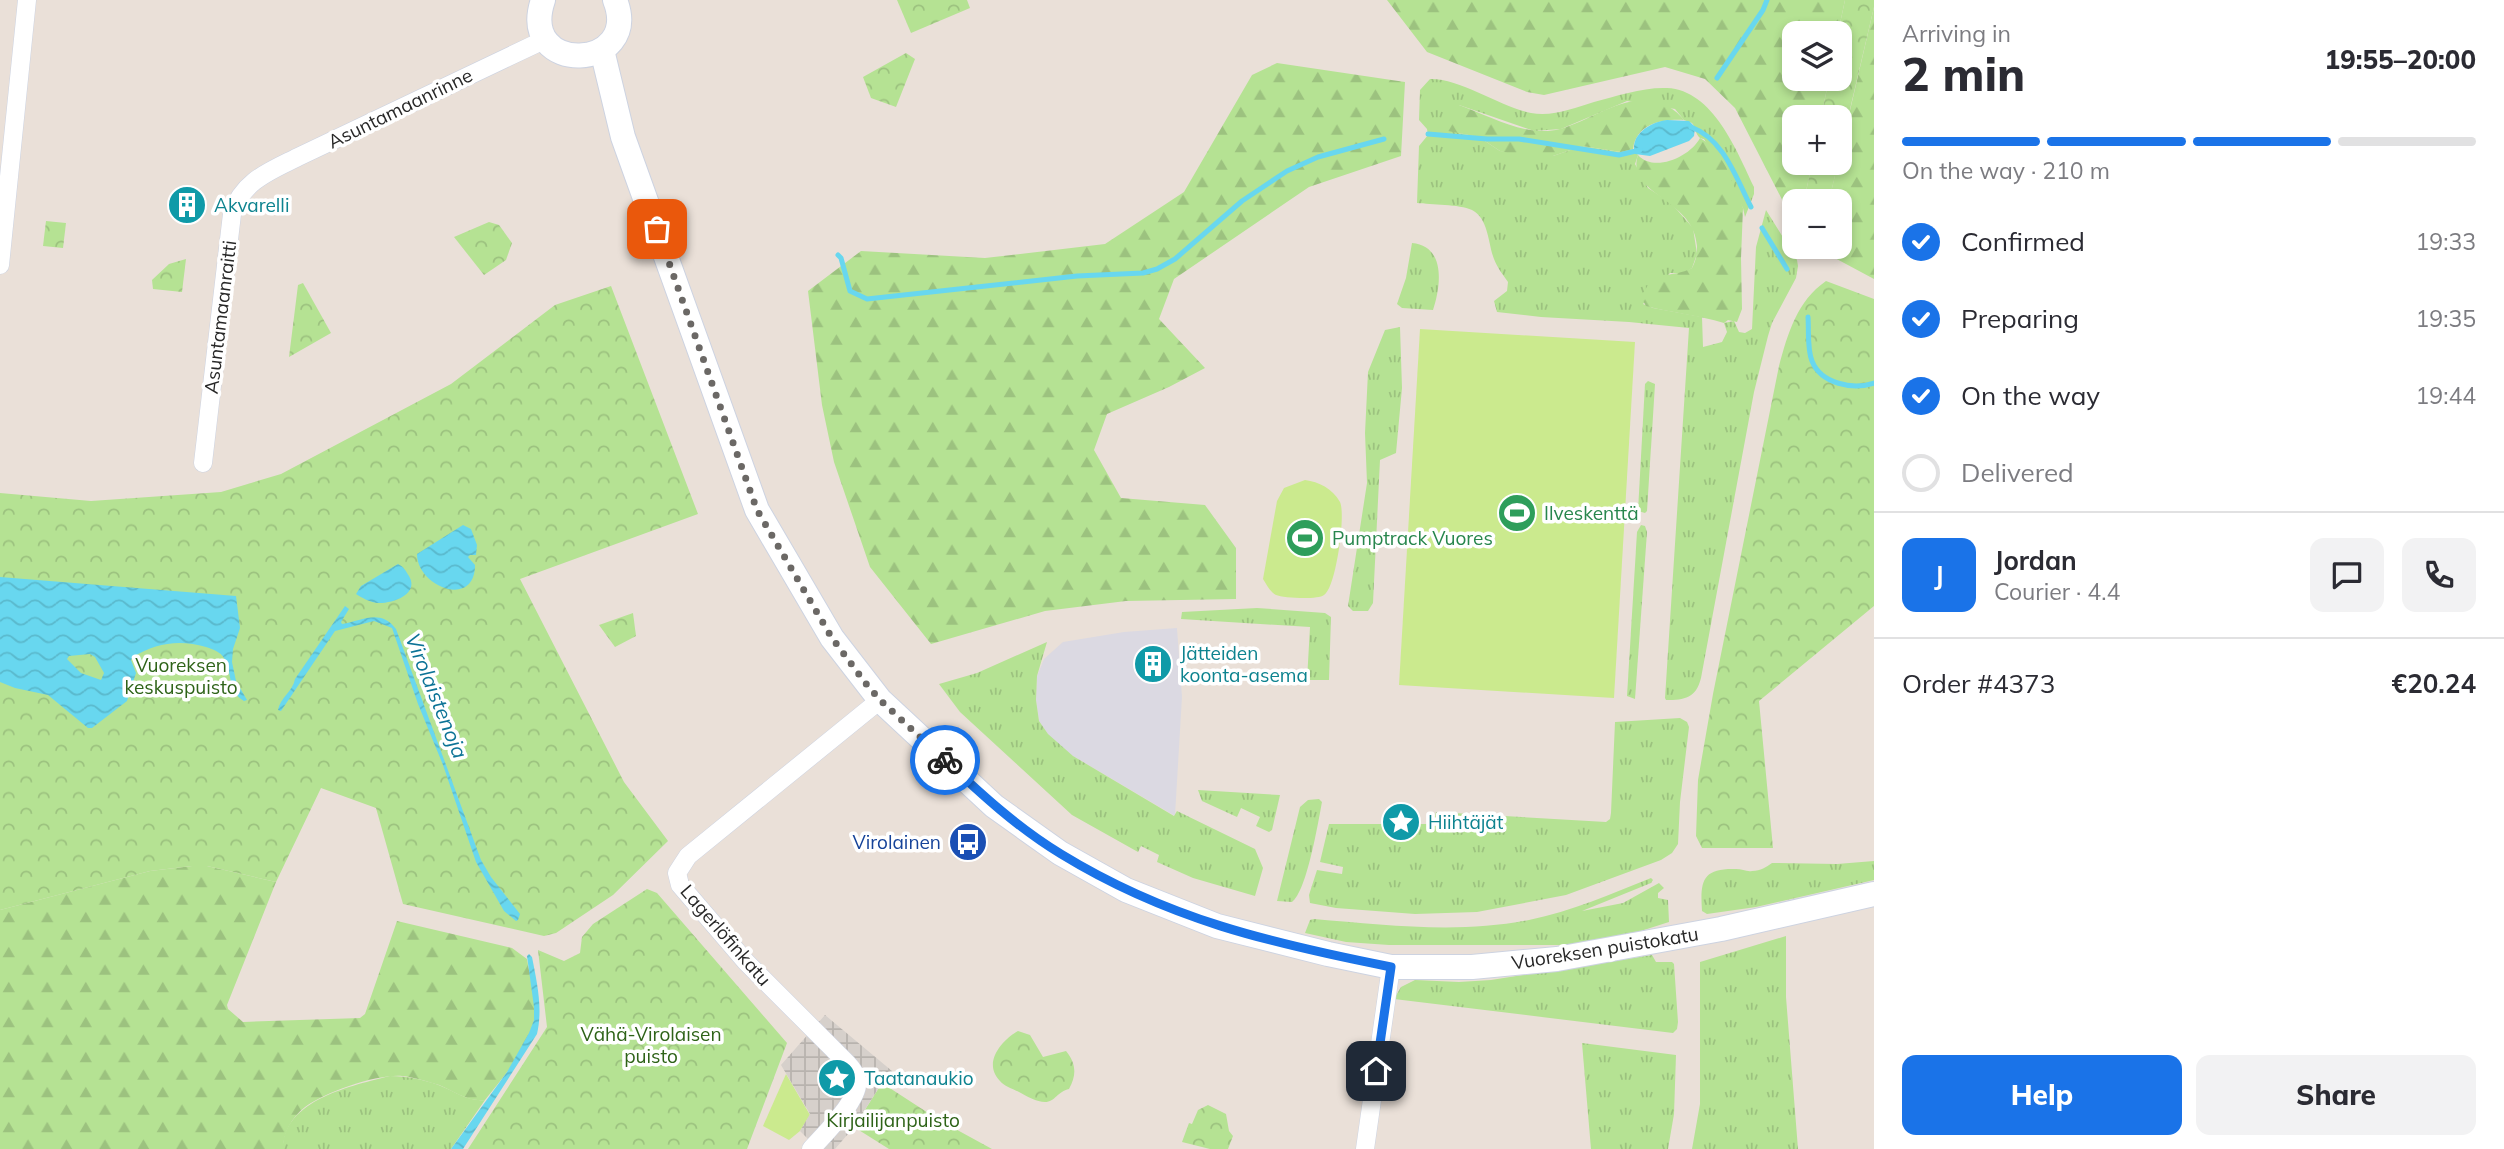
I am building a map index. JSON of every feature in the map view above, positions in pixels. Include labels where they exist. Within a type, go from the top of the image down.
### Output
[{"type":"main road","points":[[543,0],[540,20],[546,39],[554,49],[566,55],[590,54],[614,37],[619,20],[618,1]]},
{"type":"main road","name":"Vuoreksen puistokatu","points":[[590,54],[616,115],[757,510],[801,589],[832,638],[880,700],[994,806],[1060,853],[1126,890],[1217,926],[1391,967],[1472,967],[1557,959],[1721,929],[1874,894]]},
{"type":"street","points":[[0,265],[27,0]]},
{"type":"street","name":"Asuntamaanrinne","points":[[255,179],[546,39]]},
{"type":"street","name":"Asuntamaanraitti","points":[[203,463],[232,215],[242,193],[255,179]]},
{"type":"street","name":"Lagerlöfinkatu","points":[[811,1149],[837,1120],[857,1090],[858,1081],[855,1074],[746,962],[680,885],[677,873],[688,856],[880,700]]},
{"type":"street","points":[[1365,1149],[1391,967]]},
{"type":"shaded area","points":[[1177,628],[1182,697],[1175,816],[1054,743],[1039,721],[1036,700],[1037,676],[1044,659],[1063,642],[1124,632]]},
{"type":"shaded area","name":"Taatanaukio","points":[[825,1015],[892,1071],[854,1127],[835,1149],[818,1149],[800,1131],[810,1114],[781,1065]]},
{"type":"green space","points":[[897,0],[967,0],[970,8],[911,33]]},
{"type":"green space","points":[[1387,0],[1845,0],[1841,21],[1782,21],[1782,91],[1826,91],[1824,105],[1782,105],[1782,175],[1809,175],[1807,189],[1782,189],[1782,200],[1735,108],[1705,79],[1665,67],[1544,95],[1527,92],[1427,52]]},
{"type":"green space","points":[[1845,0],[1874,0],[1851,105],[1824,105],[1826,91],[1852,91],[1852,21],[1841,21]]},
{"type":"green space","points":[[1874,7],[1874,279],[1837,259],[1852,259],[1852,189],[1832,189],[1835,175],[1852,175],[1851,105]]},
{"type":"green space","points":[[906,53],[915,59],[896,107],[871,98],[863,77]]},
{"type":"green space","points":[[1277,63],[1405,82],[1401,156],[1309,187],[1174,279],[1159,319],[1205,368],[1107,414],[1094,450],[1121,498],[1205,505],[1236,548],[1236,599],[1126,601],[1045,611],[931,644],[870,567],[834,462],[822,405],[808,291],[861,251],[985,258],[1105,244],[1184,192],[1252,75]]},
{"type":"green space","points":[[1430,79],[1441,80],[1519,110],[1539,114],[1555,113],[1630,92],[1658,88],[1683,91],[1698,99],[1731,140],[1754,187],[1745,217],[1743,208],[1704,139],[1698,135],[1692,123],[1684,120],[1675,109],[1627,101],[1561,129],[1534,131],[1459,105],[1458,133],[1479,137],[1500,151],[1553,156],[1582,146],[1620,152],[1633,149],[1638,155],[1635,164],[1648,188],[1671,203],[1693,228],[1697,254],[1692,268],[1684,273],[1670,273],[1643,304],[1702,317],[1703,347],[1722,342],[1727,332],[1724,323],[1734,321],[1739,332],[1745,333],[1752,329],[1756,247],[1766,210],[1782,236],[1782,259],[1797,260],[1796,278],[1772,323],[1754,392],[1701,678],[1696,690],[1689,696],[1673,700],[1665,698],[1689,328],[1497,312],[1494,301],[1507,291],[1508,282],[1494,259],[1482,219],[1466,208],[1417,203],[1419,146],[1428,135],[1427,129],[1419,120],[1420,90]]},
{"type":"green space","points":[[1642,100],[1665,105],[1684,120],[1667,120],[1652,124],[1640,133],[1633,149],[1621,152],[1582,146],[1553,156],[1523,157],[1500,151],[1479,137],[1448,131],[1440,122],[1450,105],[1459,105],[1522,128],[1547,131],[1570,126],[1620,104]]},
{"type":"green space","points":[[1700,138],[1714,147],[1726,167],[1743,208],[1742,309],[1737,322],[1728,320],[1724,323],[1646,306],[1642,299],[1650,283],[1656,278],[1692,268],[1697,246],[1693,230],[1685,217],[1641,179],[1637,168],[1638,155],[1653,163],[1662,163],[1688,151]]},
{"type":"green space","points":[[1809,175],[1835,175],[1832,189],[1807,189]]},
{"type":"green space","points":[[46,221],[66,223],[63,248],[43,246]]},
{"type":"green space","points":[[489,222],[499,225],[512,243],[506,260],[484,275],[454,237]]},
{"type":"green space","points":[[1412,243],[1431,251],[1436,259],[1439,279],[1433,310],[1402,308],[1397,304],[1406,278]]},
{"type":"green space","points":[[186,259],[182,292],[153,289],[152,280],[169,264]]},
{"type":"green space","points":[[1826,281],[1874,299],[1874,606],[1759,701],[1773,848],[1702,848],[1696,836],[1698,780],[1779,366],[1790,330],[1801,308]]},
{"type":"green space","points":[[303,283],[331,333],[289,357],[298,285]]},
{"type":"green space","name":"Vuoreksen keskuspuisto","points":[[611,286],[698,514],[520,579],[624,782],[668,841],[613,895],[556,933],[544,936],[403,904],[376,808],[321,788],[276,882],[207,866],[192,866],[150,871],[0,910],[0,493],[91,501],[221,492],[281,474],[451,384],[555,305]]},
{"type":"green space","points":[[1400,327],[1402,388],[1396,453],[1380,460],[1373,603],[1368,611],[1353,611],[1348,606],[1367,483],[1365,433],[1368,372],[1385,330]]},
{"type":"green space","name":"Ilveskenttä","points":[[1420,329],[1635,342],[1614,698],[1399,685]]},
{"type":"green space","points":[[1648,381],[1655,384],[1645,513],[1638,511],[1645,384]]},
{"type":"green space","name":"Pumptrack Vuores","points":[[1305,480],[1325,486],[1340,502],[1342,521],[1336,566],[1328,589],[1321,597],[1280,596],[1272,592],[1263,579],[1277,501],[1284,488]]},
{"type":"green space","points":[[1641,525],[1645,526],[1647,532],[1635,699],[1627,696],[1637,532]]},
{"type":"green space","points":[[1257,608],[1325,613],[1331,617],[1329,680],[1307,680],[1310,627],[1181,619],[1182,612]]},
{"type":"green space","points":[[633,613],[636,636],[615,647],[599,625]]},
{"type":"green space","points":[[1047,642],[1037,676],[1036,700],[1039,721],[1048,734],[1073,756],[1174,816],[1177,811],[1255,849],[1263,868],[1255,896],[1193,878],[1157,862],[1159,855],[1141,846],[1138,852],[1072,815],[960,712],[939,684],[977,673]]},
{"type":"green space","points":[[1680,718],[1687,722],[1689,727],[1678,844],[1672,853],[1661,860],[1566,895],[1477,912],[1415,914],[1336,908],[1310,903],[1309,895],[1317,870],[1342,874],[1343,867],[1320,862],[1329,824],[1433,824],[1436,812],[1606,822],[1611,813],[1615,722]]},
{"type":"green space","points":[[1198,790],[1280,795],[1272,830],[1269,832],[1256,826],[1260,817],[1241,808],[1237,817],[1202,801]]},
{"type":"green space","points":[[1319,799],[1322,802],[1318,825],[1302,885],[1292,902],[1277,901],[1300,807],[1308,800]]},
{"type":"green space","points":[[1874,861],[1874,880],[1756,907],[1707,914],[1702,911],[1703,884],[1710,874],[1716,871],[1755,871],[1772,863],[1837,864]]},
{"type":"green space","points":[[207,866],[276,882],[227,1005],[243,1022],[360,1018],[365,1014],[397,921],[512,948],[527,959],[535,1013],[527,1042],[485,1100],[466,1098],[439,1085],[407,1077],[392,1076],[366,1081],[305,1107],[289,1126],[283,1149],[0,1149],[0,910],[150,871]]},
{"type":"green space","points":[[1651,878],[1651,883],[1582,911],[1623,903],[1659,883],[1664,888],[1658,893],[1658,898],[1668,900],[1669,922],[1622,937],[1573,945],[1389,945],[1346,942],[1305,933],[1310,920],[1314,919],[1422,927],[1476,927],[1529,920],[1591,902]]},
{"type":"green space","name":"Vähä-Virolaisen puisto","points":[[647,889],[657,893],[787,1043],[747,1149],[468,1149],[547,1027],[538,950],[564,961],[580,953],[582,937],[593,924]]},
{"type":"green space","points":[[1786,936],[1786,997],[1798,1149],[1692,1149],[1700,1104],[1700,962]]},
{"type":"green space","points":[[1652,955],[1656,962],[1674,964],[1678,1022],[1673,1033],[1394,999],[1401,987],[1415,980],[1491,980]]},
{"type":"green space","points":[[1018,1031],[1030,1035],[1043,1057],[1066,1051],[1074,1069],[1069,1089],[1048,1102],[1042,1102],[1000,1081],[993,1067],[996,1053],[1006,1040]]},
{"type":"green space","points":[[1582,1043],[1676,1055],[1674,1114],[1668,1149],[1591,1149]]},
{"type":"green space","points":[[786,1074],[810,1115],[800,1131],[789,1140],[763,1126]]},
{"type":"green space","points":[[390,1076],[423,1080],[468,1098],[485,1100],[451,1149],[283,1149],[286,1132],[294,1118],[307,1107],[340,1090]]},
{"type":"green space","name":"Kirjailijanpuisto","points":[[882,1083],[939,1120],[992,1149],[889,1149],[854,1127]]},
{"type":"green space","points":[[1208,1105],[1226,1114],[1229,1131],[1233,1136],[1228,1149],[1210,1149],[1182,1142],[1189,1123],[1192,1124],[1198,1110]]},
{"type":"water","points":[[1667,120],[1689,121],[1695,127],[1694,136],[1689,141],[1650,156],[1635,154],[1638,135],[1654,123]]},
{"type":"water","points":[[463,525],[471,529],[477,545],[476,555],[468,557],[475,565],[473,579],[457,590],[435,584],[419,566],[417,554]]},
{"type":"water","points":[[398,564],[405,570],[411,583],[411,588],[402,597],[377,603],[356,594],[361,586]]},
{"type":"water","points":[[0,577],[236,596],[240,628],[232,662],[236,681],[247,700],[244,701],[235,692],[227,664],[221,654],[206,647],[186,643],[150,648],[133,657],[131,660],[136,673],[127,701],[92,728],[88,728],[48,695],[0,682]],"holes":[[[90,654],[95,657],[104,673],[101,680],[81,673],[67,659],[69,656]]]},
{"type":"water","points":[[345,606],[349,609],[342,624],[377,617],[396,629],[481,860],[520,914],[518,920],[504,911],[476,862],[392,628],[374,621],[335,631],[281,711],[278,710],[295,679]]},
{"type":"water","points":[[529,954],[532,957],[539,996],[537,1034],[463,1149],[451,1149],[507,1072],[529,1033],[534,1020],[534,1007],[527,956]]},
{"type":"waterway","points":[[1717,78],[1767,0]]},
{"type":"waterway","points":[[1691,127],[1712,140],[1721,150],[1751,207]]},
{"type":"waterway","points":[[1428,134],[1519,139],[1619,155],[1640,150]]},
{"type":"waterway","points":[[838,255],[850,291],[867,299],[1077,276],[1143,273],[1175,259],[1242,201],[1287,171],[1318,157],[1384,139]]},
{"type":"waterway","points":[[1762,228],[1787,269]]},
{"type":"waterway","points":[[1808,317],[1810,356],[1816,369],[1830,380],[1839,383],[1857,386],[1874,383]]},
{"type":"way so far","points":[[657,229],[757,510],[801,589],[832,638],[867,685],[945,760]]},
{"type":"place","name":"Akvarelli","points":[[187,205]]},
{"type":"place","name":"Ilveskenttä","points":[[1517,513]]},
{"type":"place","name":"Pumptrack Vuores","points":[[1305,538]]},
{"type":"place","name":"Jätteiden koonta-asema","points":[[1153,664]]},
{"type":"place","name":"Hiihtäjät","points":[[1401,822]]},
{"type":"place","name":"Virolainen","points":[[968,842]]},
{"type":"place","name":"Taatanaukio","points":[[837,1078]]},
{"type":"route","points":[[945,760],[994,806],[1030,832],[1060,853],[1126,890],[1217,926],[1254,937],[1391,967],[1376,1071]]},
{"type":"water label","name":"Virolaistenoja","points":[[436,696]]}]
